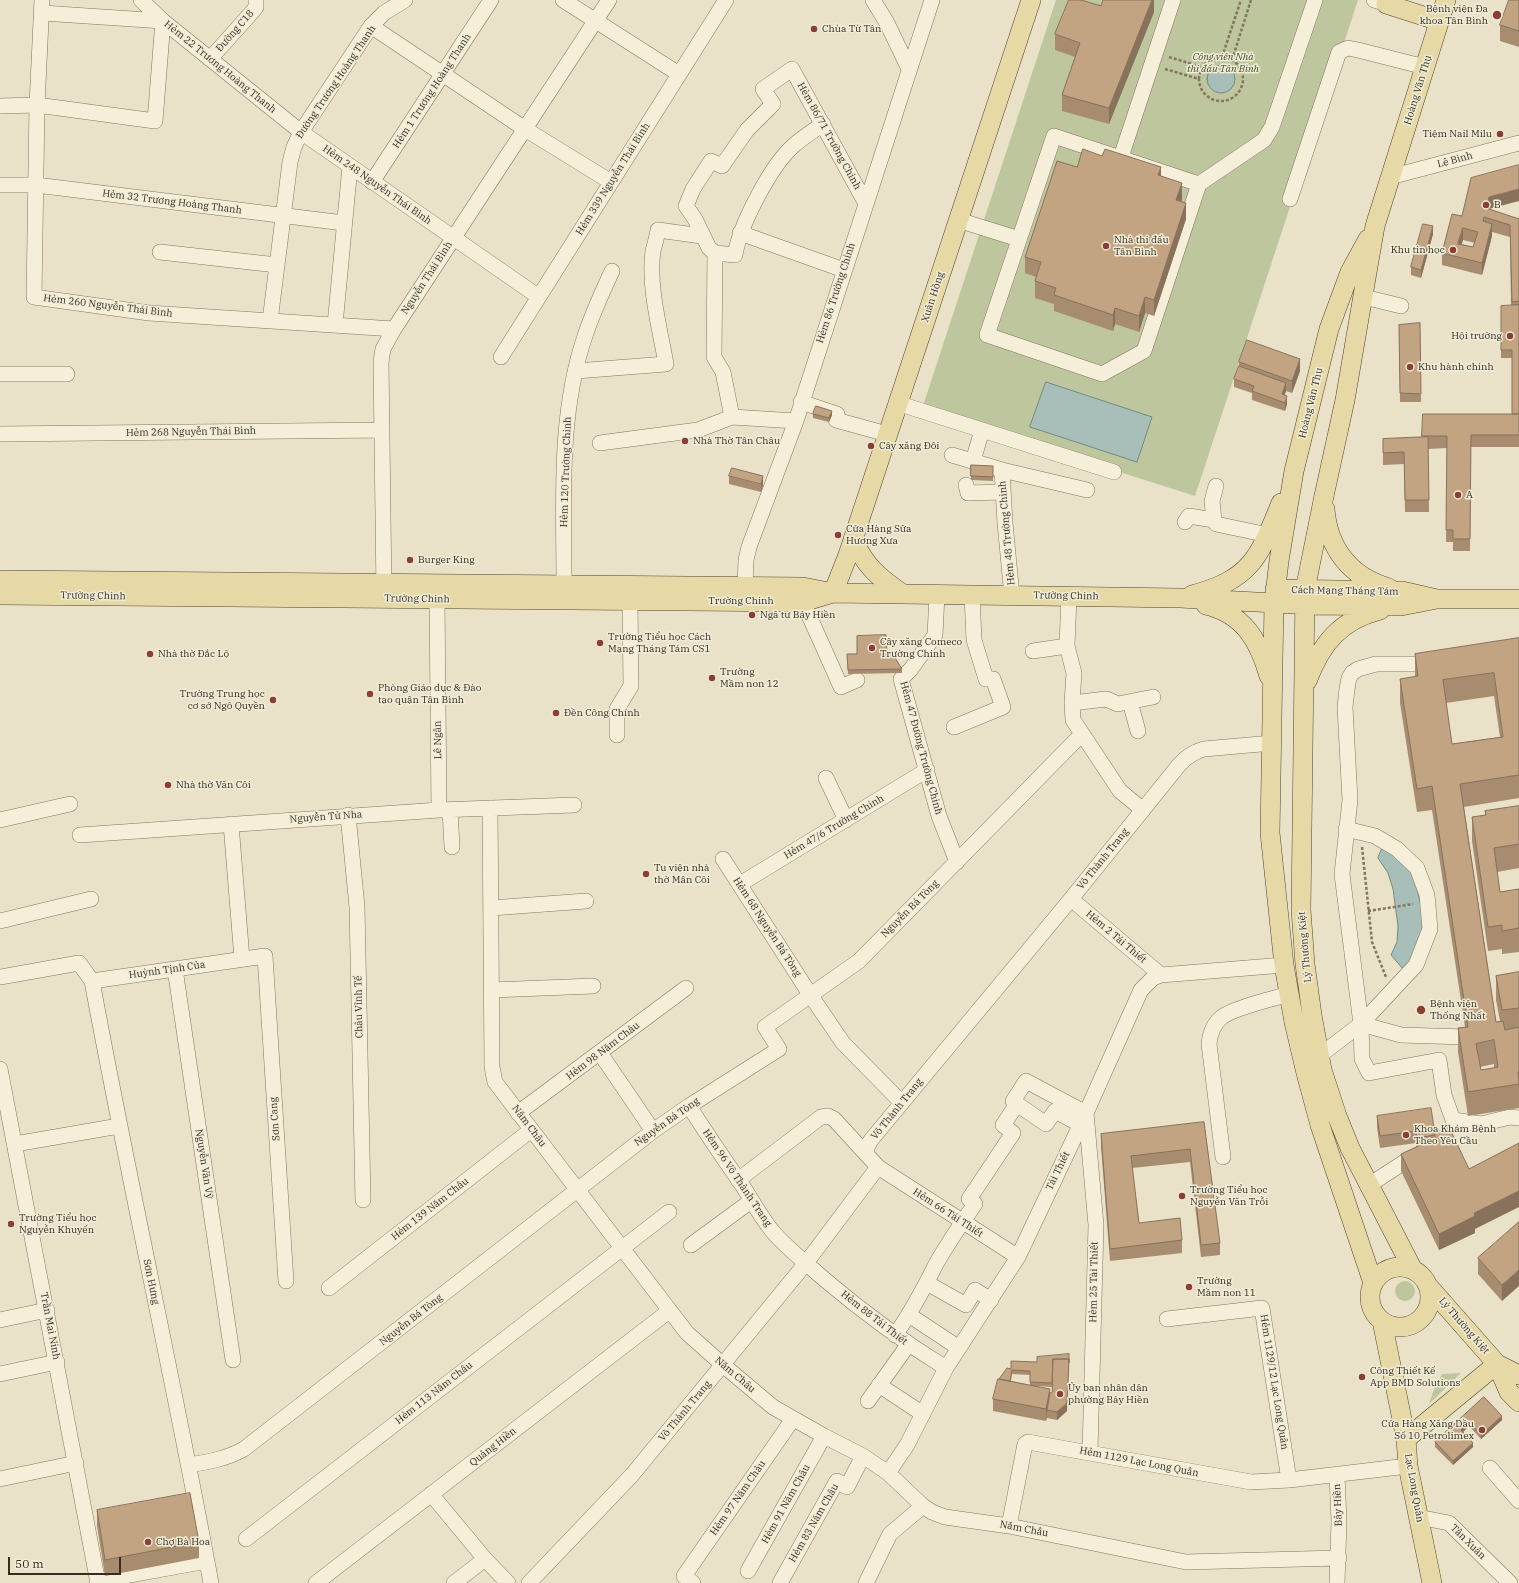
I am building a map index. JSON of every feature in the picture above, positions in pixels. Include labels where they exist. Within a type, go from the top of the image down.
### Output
[{"type":"main road","name":"Xuân Hồng","points":[[833,594],[853,539],[1031,0]]},
{"type":"main road","name":"Hoàng Văn Thụ","points":[[1304,597],[1345,400],[1364,297],[1375,226],[1446,0]]},
{"type":"main road","points":[[1382,1],[1439,21]]},
{"type":"main road","name":"Hoàng Văn Thụ","points":[[1275,596],[1294,471],[1329,329],[1350,272],[1375,226]]},
{"type":"main road","points":[[1180,598],[1228,583],[1242,574],[1252,563],[1268,535],[1294,471]]},
{"type":"main road","points":[[1324,496],[1327,522],[1336,550],[1345,562],[1367,579],[1401,599]]},
{"type":"main road","points":[[853,539],[859,552],[871,570],[883,581],[903,594]]},
{"type":"main road","name":"Trường Chinh","points":[[0,580],[384,591],[437,599],[630,593],[745,586],[803,587],[833,594],[1180,598],[1275,596]]},
{"type":"main road","name":"Trường Chinh","points":[[0,595],[384,591],[564,584],[630,593],[803,602],[833,594]]},
{"type":"main road","points":[[1273,699],[1275,596]]},
{"type":"main road","name":"Cách Mạng Tháng Tám","points":[[1275,596],[1401,599],[1519,599]]},
{"type":"main road","name":"Lý Thường Kiệt","points":[[1304,597],[1301,910],[1308,986],[1319,1056],[1337,1116],[1350,1148],[1412,1268]]},
{"type":"main road","points":[[1180,598],[1226,611],[1245,627],[1252,636],[1263,659],[1269,676],[1273,699]]},
{"type":"main road","points":[[1304,688],[1320,652],[1340,628],[1363,615],[1401,599]]},
{"type":"main road","points":[[1274,658],[1304,659]]},
{"type":"main road","name":"Lý Thường Kiệt","points":[[1273,699],[1270,833],[1284,965],[1294,1022],[1320,1125],[1373,1283]]},
{"type":"main road","points":[[1403,1266],[1412,1268],[1420,1273],[1430,1288],[1431,1298],[1428,1310],[1418,1322],[1406,1326],[1395,1327],[1382,1321],[1374,1313],[1370,1302],[1370,1292],[1373,1283],[1378,1276],[1386,1270],[1403,1266]]},
{"type":"main road","name":"Lý Thường Kiệt","points":[[1430,1288],[1497,1364],[1509,1392],[1519,1402]]},
{"type":"main road","name":"Lạc Long Quân","points":[[1382,1321],[1406,1439],[1408,1466],[1432,1583]]},
{"type":"main road","points":[[1406,1439],[1497,1364]]},
{"type":"main road","name":"Lý Thường Kiệt","points":[[1497,1364],[1519,1375]]},
{"type":"street","name":"Hẻm 22 Trương Hoàng Thanh","points":[[141,0],[163,21],[301,132]]},
{"type":"street","name":"Đường C18","points":[[210,59],[253,11],[256,7],[256,0]]},
{"type":"street","name":"Đường Trương Hoàng Thanh","points":[[270,321],[290,162],[294,147],[301,132],[371,26],[384,13],[405,0]]},
{"type":"street","name":"Hẻm 1 Trương Hoàng Thanh","points":[[372,182],[491,0]]},
{"type":"street","points":[[564,0],[679,74]]},
{"type":"street","name":"Nguyễn Thái Bình","points":[[384,591],[382,356],[386,341],[609,0]]},
{"type":"street","name":"Hẻm 339 Nguyễn Thái Bình","points":[[501,357],[726,0]]},
{"type":"street","points":[[873,0],[887,24],[909,69]]},
{"type":"street","points":[[920,0],[927,15]]},
{"type":"street","name":"Hẻm 86 Trường Chinh","points":[[745,586],[746,560],[749,547],[796,421],[865,202],[932,0]]},
{"type":"street","points":[[1121,158],[1173,0]]},
{"type":"street","points":[[1199,184],[1054,136],[987,335],[1102,374],[1144,351],[1199,184],[1264,140],[1269,134],[1315,0]]},
{"type":"street","points":[[0,106],[37,105],[155,121],[163,21],[42,7]]},
{"type":"street","name":"Hẻm 260 Nguyễn Thái Bình","points":[[42,7],[37,105],[34,297],[149,312],[394,329]]},
{"type":"street","points":[[371,26],[525,129],[611,182]]},
{"type":"street","points":[[1290,199],[1339,52],[1348,48],[1425,68]]},
{"type":"street","name":"Hẻm 86/71 Trường Chinh","points":[[702,236],[696,219],[686,206],[693,189],[711,161],[722,166],[747,130],[774,104],[763,89],[792,69],[865,202]]},
{"type":"street","points":[[576,372],[666,364],[653,278],[653,251],[658,230],[702,236],[709,248],[715,253],[735,255],[740,233],[766,184],[781,160],[792,147],[823,124]]},
{"type":"street","name":"Hẻm 248 Nguyễn Thái Bình","points":[[301,132],[539,297]]},
{"type":"street","name":"Lê Bình","points":[[1390,177],[1519,142]]},
{"type":"street","points":[[335,325],[350,166]]},
{"type":"street","name":"Hẻm 32 Trương Hoàng Thanh","points":[[0,186],[36,185],[344,223]]},
{"type":"street","points":[[958,220],[1019,239]]},
{"type":"street","points":[[740,233],[844,270]]},
{"type":"street","points":[[160,252],[277,266]]},
{"type":"street","points":[[715,253],[714,357],[723,372],[732,417]]},
{"type":"street","name":"Hẻm 120 Trường Chinh","points":[[564,584],[564,472],[569,410],[584,337],[612,271]]},
{"type":"street","points":[[1364,297],[1401,306]]},
{"type":"street","points":[[0,374],[67,374]]},
{"type":"street","points":[[801,402],[837,414],[836,420],[887,434]]},
{"type":"street","points":[[897,403],[1114,472]]},
{"type":"street","points":[[600,443],[698,430],[732,417],[796,421]]},
{"type":"street","name":"Hẻm 268 Nguyễn Thái Bình","points":[[0,434],[382,430]]},
{"type":"street","points":[[973,462],[982,430]]},
{"type":"street","name":"Hẻm 48 Trường Chinh","points":[[952,455],[1002,470],[1087,490]]},
{"type":"street","name":"Hẻm 48 Trường Chinh","points":[[1002,470],[1004,523],[1012,596]]},
{"type":"street","points":[[966,485],[968,493],[1003,492]]},
{"type":"street","points":[[1216,486],[1212,501],[1214,520],[1216,524],[1268,535]]},
{"type":"street","points":[[1185,522],[1189,516],[1214,520]]},
{"type":"street","points":[[617,735],[617,709],[631,686],[630,593]]},
{"type":"street","name":"Hẻm 47 Đường Trường Chinh","points":[[937,595],[935,635],[911,669],[901,679],[939,816],[957,862]]},
{"type":"street","points":[[954,727],[1004,707],[994,679],[986,680],[974,640],[972,595]]},
{"type":"street","points":[[1069,596],[1067,646],[1074,673],[1072,703],[1073,720],[1120,791],[1143,810]]},
{"type":"street","name":"Lê Ngân","points":[[437,599],[445,810],[452,847]]},
{"type":"street","points":[[803,602],[841,687],[857,680]]},
{"type":"street","points":[[1033,651],[1067,646]]},
{"type":"street","points":[[1449,664],[1376,664],[1358,669],[1352,673],[1349,678],[1345,707],[1350,800],[1342,874],[1361,1024],[1362,1059],[1369,1073],[1439,1060],[1444,1096],[1453,1127],[1481,1124],[1510,1117],[1519,1118]]},
{"type":"street","points":[[1072,703],[1106,699],[1118,704],[1153,697]]},
{"type":"street","points":[[1130,702],[1138,731]]},
{"type":"street","name":"Nguyễn Bá Tòng","points":[[189,1465],[220,1460],[233,1456],[244,1449],[653,1131],[689,1106],[779,1049],[765,1027],[859,961],[1082,734]]},
{"type":"street","name":"Võ Thành Trang","points":[[867,1155],[867,1147],[871,1140],[1071,899],[1186,757],[1195,751],[1204,749],[1272,743]]},
{"type":"street","name":"Hẻm 47/6 Trường Chinh","points":[[740,884],[927,770]]},
{"type":"street","points":[[826,778],[846,820]]},
{"type":"street","points":[[0,820],[70,804]]},
{"type":"street","name":"Nguyễn Tử Nha","points":[[80,835],[348,815],[490,808],[574,806]]},
{"type":"street","name":"Năm Châu","points":[[490,808],[493,1074],[495,1082],[687,1333],[722,1365],[773,1407],[863,1456],[888,1474],[923,1506],[945,1517],[1009,1526],[1186,1562],[1339,1558]]},
{"type":"street","name":"Châu Vĩnh Tế","points":[[348,815],[357,907],[363,1200]]},
{"type":"street","points":[[231,824],[242,959]]},
{"type":"street","points":[[1319,1056],[1361,1024],[1416,965],[1430,929],[1427,895],[1417,868],[1398,848],[1375,836],[1346,829]]},
{"type":"street","name":"Hẻm 68 Nguyễn Bá Tòng","points":[[723,859],[843,1043],[902,1103]]},
{"type":"street","points":[[0,921],[91,899]]},
{"type":"street","name":"Hẻm 2 Tái Thiết","points":[[1071,899],[1161,975]]},
{"type":"street","points":[[491,908],[586,902]]},
{"type":"street","name":"Huỳnh Tịnh Của","points":[[92,981],[265,956]]},
{"type":"street","name":"Sơn Cang","points":[[265,956],[286,1282]]},
{"type":"street","points":[[0,977],[79,963],[92,981]]},
{"type":"street","name":"Tái Thiết","points":[[888,1474],[907,1445],[946,1368],[1018,1257],[1084,1119],[1141,990],[1153,978],[1161,975],[1284,965]]},
{"type":"street","name":"Nguyễn Văn Vỹ","points":[[175,969],[233,1360]]},
{"type":"street","name":"Sơn Hưng","points":[[92,981],[119,1126],[189,1465],[211,1583]]},
{"type":"street","points":[[492,990],[593,986]]},
{"type":"street","name":"Hẻm 98 Năm Châu","points":[[518,1113],[686,988]]},
{"type":"street","points":[[1223,1158],[1209,1044],[1210,1034],[1217,1021],[1230,1012],[1289,994]]},
{"type":"street","points":[[1361,1024],[1401,1035],[1466,1037]]},
{"type":"street","points":[[600,1053],[653,1131]]},
{"type":"street","name":"Trần Mai Ninh","points":[[1,1078],[47,1310],[98,1582]]},
{"type":"street","points":[[1026,1081],[1084,1119],[1055,1111],[1046,1124],[1013,1100],[1026,1081]]},
{"type":"street","points":[[895,1335],[909,1315],[936,1265],[962,1222],[975,1204],[969,1199],[1013,1133],[1003,1125],[1017,1104]]},
{"type":"street","name":"Hẻm 96 Võ Thành Trang","points":[[689,1106],[723,1160],[774,1233],[806,1263]]},
{"type":"street","points":[[738,1180],[821,1117],[828,1116],[834,1119],[878,1167]]},
{"type":"street","name":"Hẻm 25 Tài Thiết","points":[[1084,1119],[1096,1225],[1090,1452]]},
{"type":"street","points":[[15,1144],[119,1126]]},
{"type":"street","name":"Hẻm 139 Năm Châu","points":[[329,1288],[531,1130]]},
{"type":"street","points":[[1369,1185],[1406,1161],[1435,1150]]},
{"type":"street","name":"Võ Thành Trang","points":[[529,1583],[632,1474],[806,1263],[878,1167]]},
{"type":"street","name":"Hẻm 66 Tái Thiết","points":[[878,1167],[1018,1257]]},
{"type":"street","points":[[690,1245],[751,1201]]},
{"type":"street","name":"Hẻm 113 Năm Châu","points":[[246,1539],[669,1212]]},
{"type":"street","name":"Hẻm 88 Tái Thiết","points":[[806,1263],[865,1313],[908,1344],[946,1368]]},
{"type":"street","points":[[927,1283],[966,1305],[975,1290],[991,1300]]},
{"type":"street","name":"Hẻm 1129/12 Lạc Long Quân","points":[[1166,1319],[1262,1308],[1289,1480]]},
{"type":"street","points":[[0,1320],[47,1310]]},
{"type":"street","name":"Quảng Hiền","points":[[316,1583],[670,1311]]},
{"type":"street","points":[[909,1315],[959,1348]]},
{"type":"street","points":[[868,1401],[908,1344]]},
{"type":"street","points":[[0,1374],[56,1362]]},
{"type":"street","points":[[879,1385],[923,1414]]},
{"type":"street","name":"Hẻm 97 Năm Châu","points":[[688,1579],[793,1419]]},
{"type":"street","name":"Hẻm 91 Năm Châu","points":[[748,1571],[824,1436]]},
{"type":"street","name":"Hẻm 1129 Lạc Long Quân","points":[[1009,1526],[1026,1444],[1031,1441],[1238,1481],[1250,1482],[1289,1480],[1337,1474]]},
{"type":"street","name":"Hẻm 83 Năm Châu","points":[[780,1583],[837,1481],[847,1487],[863,1456]]},
{"type":"street","points":[[0,1479],[76,1463]]},
{"type":"street","name":"Bảy Hiền","points":[[1337,1583],[1339,1521],[1337,1474],[1408,1466]]},
{"type":"street","points":[[1490,1468],[1519,1501]]},
{"type":"street","points":[[432,1494],[485,1559],[508,1583]]},
{"type":"street","points":[[182,1508],[197,1506]]},
{"type":"street","points":[[866,1583],[890,1534],[923,1506]]},
{"type":"street","name":"Tân Xuân","points":[[1418,1517],[1449,1523],[1510,1583]]},
{"type":"street","points":[[88,1525],[103,1523]]},
{"type":"street","points":[[454,1583],[485,1559]]},
{"type":"street","points":[[98,1582],[207,1562]]},
{"type":"path","points":[[1222,57],[1241,0]]},
{"type":"path","points":[[1232,60],[1251,0]]},
{"type":"path","points":[[1222,57],[1232,60],[1240,69],[1243,82],[1240,89],[1231,99],[1217,101],[1204,95],[1198,79],[1202,67],[1207,61],[1214,58],[1222,57]]},
{"type":"path","points":[[1154,58],[1202,67]]},
{"type":"path","points":[[1154,58],[1198,79]]},
{"type":"path","points":[[1361,832],[1372,942],[1391,992]]},
{"type":"path","points":[[1368,911],[1428,902]]},
{"type":"green space","name":"Công viên Nhà thi đấu Tân Bình","points":[[1056,0],[1358,0],[1195,496],[922,409]]},
{"type":"green space","points":[[1401,1281],[1409,1281],[1415,1287],[1415,1295],[1409,1301],[1401,1301],[1395,1295],[1395,1287]]},
{"type":"green space","points":[[1461,1373],[1429,1404],[1442,1374]]},
{"type":"water","points":[[1221,65],[1231,69],[1235,79],[1231,89],[1221,93],[1211,89],[1207,79],[1211,69]]},
{"type":"water","points":[[1046,382],[1152,417],[1137,462],[1030,427]]},
{"type":"water","points":[[1384,844],[1403,858],[1409,865],[1418,891],[1422,915],[1421,938],[1418,949],[1412,960],[1403,969],[1391,955],[1397,942],[1398,926],[1393,889],[1388,873],[1378,858]]},
{"type":"building","points":[[1069,0],[1081,0],[1101,6],[1103,0],[1152,0],[1109,108],[1062,95],[1080,43],[1055,34]]},
{"type":"building","points":[[1509,0],[1519,0],[1519,31],[1500,25]]},
{"type":"building","name":"Nhà thi đấu Tân Bình","points":[[1083,149],[1102,156],[1105,149],[1161,167],[1158,175],[1182,183],[1176,200],[1186,203],[1154,300],[1145,297],[1139,316],[1115,308],[1113,315],[1054,295],[1056,288],[1035,281],[1041,262],[1025,257],[1057,161],[1077,167]]},
{"type":"building","points":[[1519,165],[1519,189],[1489,197],[1486,208],[1519,219],[1519,301],[1512,302],[1510,225],[1484,217],[1483,221],[1492,224],[1482,263],[1442,253],[1452,214],[1462,216],[1471,178]],"holes":[[[1463,228],[1478,232],[1473,247],[1458,244]]]},
{"type":"building","points":[[1423,224],[1433,226],[1421,270],[1411,267]]},
{"type":"building","points":[[1519,305],[1519,414],[1512,414],[1512,350],[1501,350],[1501,306]]},
{"type":"building","name":"Khu hành chính","points":[[1420,323],[1421,394],[1400,393],[1399,325]]},
{"type":"building","points":[[1247,340],[1300,359],[1292,381],[1239,362]]},
{"type":"building","points":[[1239,366],[1286,383],[1282,394],[1287,396],[1285,403],[1252,391],[1254,386],[1234,379]]},
{"type":"building","points":[[816,406],[832,411],[829,418],[813,414]]},
{"type":"building","name":"A","points":[[1423,414],[1519,414],[1519,435],[1471,435],[1470,539],[1453,539],[1453,530],[1446,530],[1447,436],[1422,436]]},
{"type":"building","points":[[1428,437],[1429,500],[1405,500],[1404,452],[1383,453],[1383,439]]},
{"type":"building","points":[[971,465],[993,466],[993,477],[971,476]]},
{"type":"building","points":[[732,468],[763,476],[761,484],[729,476]]},
{"type":"building","name":"Cây xăng Comeco Trường Chinh","points":[[886,635],[887,653],[892,653],[902,669],[848,670],[847,654],[857,654],[857,636]]},
{"type":"building","points":[[1519,638],[1519,775],[1460,784],[1496,1022],[1503,1021],[1505,1030],[1519,1027],[1519,1084],[1468,1092],[1458,1028],[1468,1027],[1432,786],[1417,789],[1400,679],[1418,676],[1415,654]],"holes":[[[1494,673],[1503,737],[1452,744],[1443,680]],[[1494,1040],[1498,1067],[1481,1070],[1476,1044]]]},
{"type":"building","points":[[1519,806],[1519,844],[1494,848],[1500,892],[1519,889],[1519,928],[1502,931],[1502,925],[1488,927],[1472,817],[1486,815],[1485,811]]},
{"type":"building","points":[[1519,972],[1519,1008],[1502,1010],[1496,976]]},
{"type":"building","points":[[1431,1108],[1435,1135],[1417,1138],[1416,1131],[1380,1136],[1377,1116]]},
{"type":"building","points":[[1204,1122],[1220,1243],[1201,1245],[1190,1149],[1131,1156],[1139,1223],[1180,1218],[1182,1240],[1110,1249],[1101,1134]]},
{"type":"building","points":[[1449,1127],[1469,1169],[1519,1143],[1519,1191],[1474,1213],[1475,1216],[1439,1234],[1401,1154],[1436,1138],[1434,1134]]},
{"type":"building","points":[[1519,1222],[1519,1270],[1502,1285],[1478,1258]]},
{"type":"building","points":[[1069,1354],[1069,1359],[1053,1359],[1052,1383],[1030,1382],[1030,1371],[1012,1370],[1010,1381],[999,1379],[1007,1368],[1011,1369],[1011,1361],[1037,1362],[1037,1357]]},
{"type":"building","name":"Ủy ban nhân dân phường Bảy Hiền","points":[[1053,1359],[1069,1359],[1067,1403],[1057,1412],[1047,1410],[1050,1393],[1052,1392]]},
{"type":"building","points":[[998,1379],[1050,1389],[1046,1409],[993,1399]]},
{"type":"building","name":"Cửa Hàng Xăng Dầu Số 10 Petrolimex","points":[[1484,1397],[1502,1416],[1481,1435],[1469,1422],[1461,1430],[1473,1443],[1453,1461],[1435,1442]]},
{"type":"building","name":"Chợ Bà Hoa","points":[[190,1493],[199,1542],[105,1560],[97,1510]]},
{"type":"place","name":"Bệnh viện Đa khoa Tân Bình","points":[[1497,15]]},
{"type":"place","name":"Chùa Từ Tân","points":[[814,29]]},
{"type":"place","name":"Tiệm Nail Milu","points":[[1500,134]]},
{"type":"place","name":"B","points":[[1486,205]]},
{"type":"place","name":"Nhà thi đấu Tân Bình","points":[[1106,246]]},
{"type":"place","name":"Khu tin học","points":[[1453,250]]},
{"type":"place","name":"Hội trường","points":[[1510,336]]},
{"type":"place","name":"Khu hành chính","points":[[1410,367]]},
{"type":"place","name":"Nhà Thờ Tân Châu","points":[[685,441]]},
{"type":"place","name":"Cây xăng Đôi","points":[[871,446]]},
{"type":"place","name":"A","points":[[1458,495]]},
{"type":"place","name":"Cửa Hàng Sữa Hương Xưa","points":[[838,535]]},
{"type":"place","name":"Burger King","points":[[410,560]]},
{"type":"place","name":"Ngã tư Bảy Hiền","points":[[752,615]]},
{"type":"place","name":"Trường Tiểu học Cách Mạng Tháng Tám CS1","points":[[600,643]]},
{"type":"place","name":"Cây xăng Comeco Trường Chinh","points":[[872,648]]},
{"type":"place","name":"Nhà thờ Đắc Lộ","points":[[150,654]]},
{"type":"place","name":"Trường Mầm non 12","points":[[712,678]]},
{"type":"place","name":"Phòng Giáo dục & Đào tạo quận Tân Bình","points":[[370,694]]},
{"type":"place","name":"Trường Trung học cơ sở Ngô Quyền","points":[[273,700]]},
{"type":"place","name":"Đền Công Chính","points":[[556,713]]},
{"type":"place","name":"Nhà thờ Văn Côi","points":[[168,785]]},
{"type":"place","name":"Tu viện nhà thờ Mân Côi","points":[[646,874]]},
{"type":"place","name":"Bệnh viện Thống Nhất","points":[[1421,1010]]},
{"type":"place","name":"Khoa Khám Bệnh Theo Yêu Cầu","points":[[1406,1135]]},
{"type":"place","name":"Trường Tiểu học Nguyễn Văn Trỗi","points":[[1182,1196]]},
{"type":"place","name":"Trường Tiểu học Nguyễn Khuyến","points":[[11,1224]]},
{"type":"place","name":"Trường Mầm non 11","points":[[1189,1287]]},
{"type":"place","name":"Công Thiết Kế App BMD Solutions","points":[[1362,1377]]},
{"type":"place","name":"Ủy ban nhân dân phường Bảy Hiền","points":[[1060,1394]]},
{"type":"place","name":"Cửa Hàng Xăng Dầu Số 10 Petrolimex","points":[[1482,1430]]},
{"type":"place","name":"Chợ Bà Hoa","points":[[148,1542]]}]
